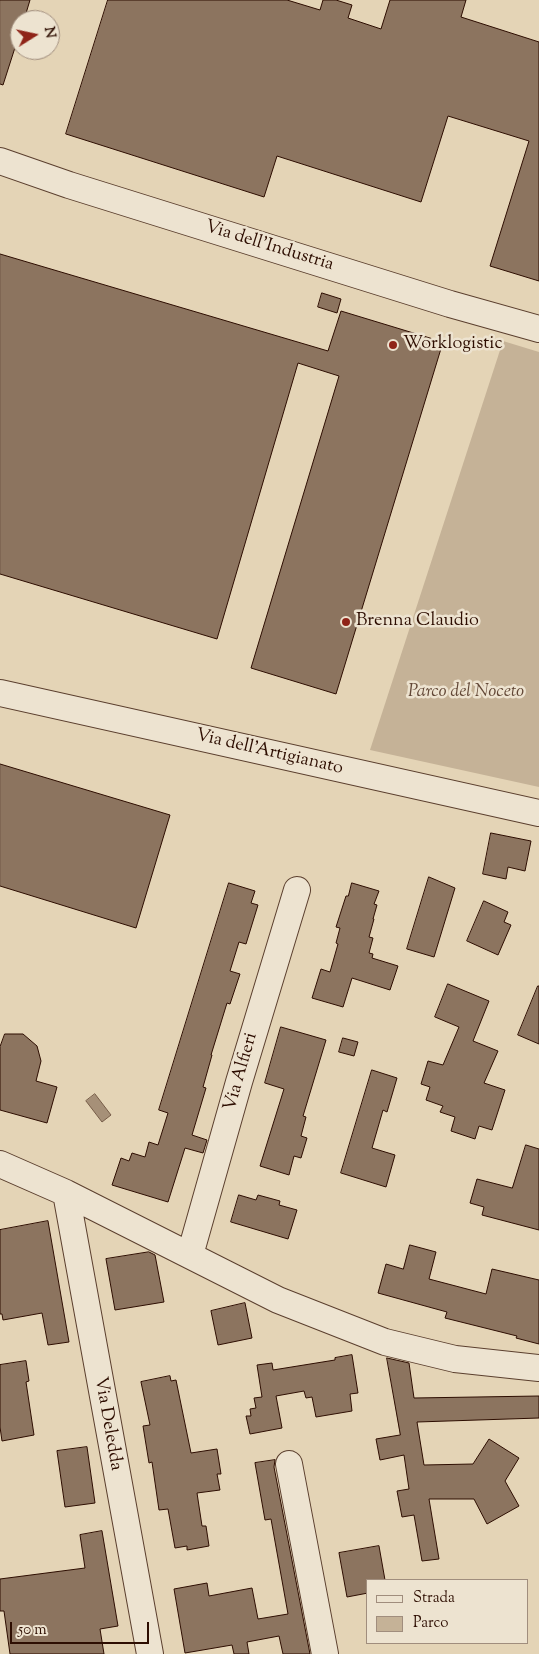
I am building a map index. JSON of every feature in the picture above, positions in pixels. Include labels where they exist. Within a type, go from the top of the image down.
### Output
[{"type":"street","name":"Via dell'Industria","points":[[0,161],[450,304],[539,329]]},
{"type":"street","name":"Via dell'Artigianato","points":[[0,693],[539,813]]},
{"type":"street","name":"Via Alfieri","points":[[190,1255],[239,1082],[297,890]]},
{"type":"street","points":[[0,1164],[66,1193],[278,1300],[386,1342],[455,1358],[539,1368]]},
{"type":"street","name":"Via Deledda","points":[[66,1193],[150,1654]]},
{"type":"street","points":[[289,1464],[325,1654]]},
{"type":"green space","name":"Parco del Noceto","points":[[503,341],[539,352],[539,787],[370,750]]},
{"type":"shaded area","points":[[95,1094],[111,1115],[102,1122],[86,1101]]},
{"type":"building","points":[[0,0],[30,0],[27,10],[10,10],[11,60],[3,85],[0,84]]},
{"type":"building","points":[[108,0],[287,0],[320,10],[323,0],[336,0],[352,5],[348,18],[381,29],[390,0],[466,0],[461,17],[539,42],[539,281],[490,266],[529,141],[448,116],[421,202],[277,156],[264,197],[66,134]]},
{"type":"building","points":[[0,254],[328,351],[341,311],[443,342],[336,694],[251,668],[339,376],[298,363],[217,639],[0,574]]},
{"type":"building","points":[[322,293],[341,299],[337,313],[318,307]]},
{"type":"building","points":[[0,764],[170,815],[136,928],[0,886]]},
{"type":"building","points":[[491,833],[531,841],[525,871],[508,867],[506,879],[483,874]]},
{"type":"building","points":[[429,877],[455,888],[434,957],[407,949]]},
{"type":"building","points":[[229,883],[255,891],[251,903],[258,905],[246,944],[239,942],[230,971],[240,974],[230,1004],[227,1003],[211,1055],[203,1087],[206,1088],[192,1135],[207,1140],[203,1153],[185,1148],[168,1202],[112,1185],[121,1158],[129,1161],[132,1153],[145,1157],[149,1142],[158,1145],[168,1113],[159,1110]]},
{"type":"building","points":[[352,883],[379,891],[374,904],[377,905],[369,937],[373,938],[369,953],[373,954],[372,958],[398,966],[390,990],[352,978],[343,1007],[312,998],[321,969],[330,972],[338,944],[336,943],[340,928],[336,927]]},
{"type":"building","points":[[484,901],[508,912],[504,922],[511,925],[498,955],[467,941]]},
{"type":"building","points":[[448,984],[489,1001],[473,1041],[498,1051],[484,1083],[505,1090],[492,1130],[479,1126],[475,1139],[451,1131],[455,1117],[440,1112],[443,1106],[426,1100],[430,1087],[421,1084],[428,1061],[443,1065],[459,1027],[435,1017]]},
{"type":"building","points":[[539,986],[539,1044],[518,1035]]},
{"type":"building","points":[[281,1027],[326,1040],[303,1116],[306,1117],[301,1136],[307,1138],[301,1158],[294,1156],[289,1175],[260,1166],[284,1089],[265,1083]]},
{"type":"building","points":[[5,1034],[23,1034],[37,1046],[41,1061],[36,1081],[57,1087],[47,1123],[0,1110],[0,1047]]},
{"type":"building","points":[[343,1038],[358,1042],[354,1056],[339,1052]]},
{"type":"building","points":[[372,1070],[397,1078],[387,1112],[383,1110],[372,1148],[395,1155],[386,1187],[341,1173]]},
{"type":"building","points":[[526,1145],[539,1149],[539,1230],[482,1215],[484,1207],[470,1203],[477,1179],[512,1188]]},
{"type":"building","points":[[239,1195],[256,1200],[258,1195],[280,1201],[279,1205],[297,1210],[288,1239],[231,1222]]},
{"type":"building","points":[[48,1221],[69,1342],[48,1345],[42,1313],[3,1320],[2,1314],[0,1314],[0,1230]]},
{"type":"building","points":[[410,1245],[436,1252],[429,1279],[486,1294],[492,1269],[539,1280],[539,1344],[516,1338],[517,1336],[445,1318],[447,1312],[378,1293],[386,1264],[403,1269]]},
{"type":"building","points":[[149,1252],[155,1255],[164,1302],[115,1310],[106,1259]]},
{"type":"building","points":[[245,1303],[252,1338],[218,1345],[211,1311]]},
{"type":"building","points":[[352,1355],[358,1393],[350,1394],[352,1411],[316,1417],[312,1397],[306,1398],[304,1391],[276,1396],[282,1428],[250,1434],[246,1416],[251,1416],[250,1409],[256,1408],[254,1398],[262,1397],[257,1365],[272,1363],[273,1370],[335,1360],[335,1358]]},
{"type":"building","points":[[387,1358],[409,1363],[414,1398],[539,1396],[539,1418],[417,1422],[424,1465],[473,1464],[489,1439],[519,1458],[505,1481],[519,1506],[487,1524],[474,1499],[429,1499],[439,1559],[422,1561],[414,1515],[402,1517],[397,1491],[409,1489],[404,1455],[380,1460],[376,1439],[400,1435]]},
{"type":"building","points":[[26,1361],[29,1381],[26,1382],[34,1435],[2,1441],[0,1427],[0,1365]]},
{"type":"building","points":[[170,1376],[171,1381],[176,1380],[191,1453],[217,1449],[221,1474],[217,1474],[220,1490],[197,1493],[202,1526],[206,1526],[209,1546],[187,1550],[187,1546],[175,1548],[168,1509],[159,1510],[152,1462],[149,1463],[143,1426],[150,1425],[141,1382]]},
{"type":"building","points":[[87,1447],[95,1503],[65,1507],[57,1451]]},
{"type":"building","points":[[275,1460],[274,1467],[310,1654],[283,1654],[279,1636],[247,1642],[249,1654],[234,1654],[232,1645],[185,1653],[174,1589],[207,1583],[209,1596],[252,1588],[258,1619],[288,1614],[271,1519],[265,1520],[255,1463]]},
{"type":"building","points":[[102,1531],[118,1626],[100,1629],[104,1654],[10,1654],[4,1611],[0,1611],[0,1579],[85,1568],[80,1535]]},
{"type":"building","points":[[379,1546],[385,1579],[366,1579],[366,1593],[347,1597],[339,1553]]},
{"type":"place","name":"Worklogistic","points":[[393,345]]},
{"type":"place","name":"Brenna Claudio","points":[[346,622]]}]
